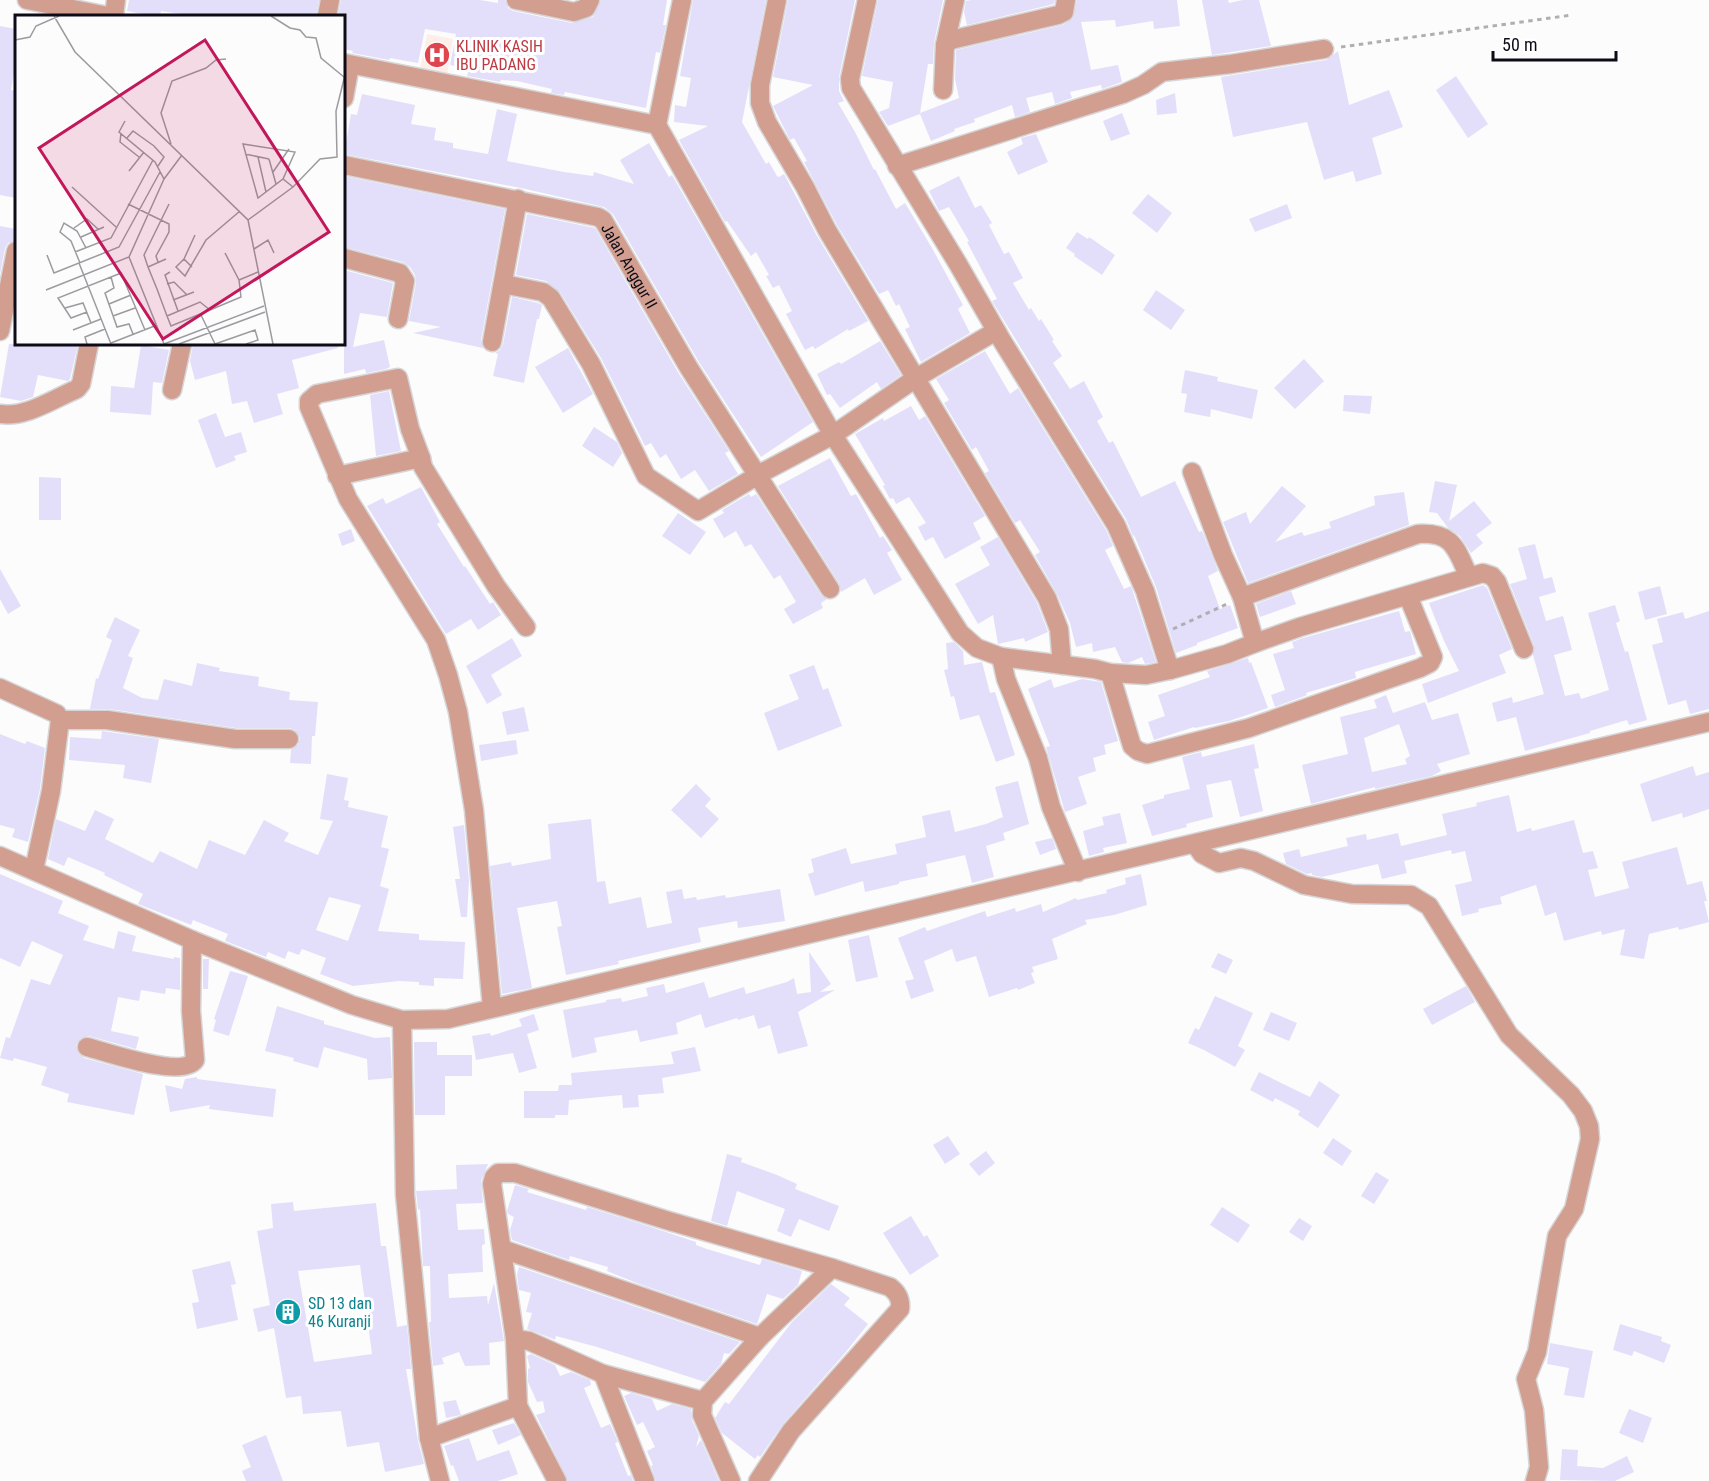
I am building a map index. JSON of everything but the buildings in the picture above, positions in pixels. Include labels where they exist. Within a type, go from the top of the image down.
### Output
[{"type":"street","points":[[27,0],[103,15]]},
{"type":"street","points":[[114,15],[116,0]]},
{"type":"street","points":[[327,15],[330,0]]},
{"type":"street","points":[[516,0],[574,12],[586,8],[590,0]]},
{"type":"street","points":[[682,0],[657,125],[833,435],[960,633],[977,648],[1001,657],[1110,673],[1146,675],[1227,654],[1255,643],[1408,596],[1466,571],[1492,576],[1497,582],[1524,649]]},
{"type":"street","points":[[777,0],[760,85],[760,103],[767,122],[827,230],[1047,597],[1059,629],[1062,665]]},
{"type":"street","points":[[867,0],[850,79],[851,88],[996,331],[1116,525],[1145,591],[1170,670]]},
{"type":"street","points":[[943,90],[945,45],[955,0]]},
{"type":"street","points":[[945,45],[951,40],[1058,15],[1064,12],[1066,0]]},
{"type":"street","points":[[897,166],[1123,94],[1143,85],[1162,72],[1324,49]]},
{"type":"street","points":[[345,87],[347,64],[657,125]]},
{"type":"street","name":"Jalan Anggur II","points":[[345,165],[518,200],[603,220],[689,368],[830,589]]},
{"type":"street","points":[[492,342],[518,200]]},
{"type":"street","points":[[0,331],[15,255]]},
{"type":"street","points":[[345,258],[400,273],[404,277],[398,319]]},
{"type":"street","points":[[503,284],[543,292],[558,308],[591,364],[646,476],[695,510],[701,511],[758,475],[833,435],[916,378],[996,331]]},
{"type":"street","points":[[0,414],[9,415],[37,408],[77,389],[81,384],[89,345]]},
{"type":"street","points":[[172,390],[182,345]]},
{"type":"street","points":[[492,1008],[474,810],[458,712],[448,675],[436,640],[348,499],[309,407],[309,401],[317,394],[398,378],[423,467],[496,586],[526,627]]},
{"type":"street","points":[[337,476],[421,458]]},
{"type":"street","points":[[1192,472],[1223,555],[1242,597],[1255,643]]},
{"type":"street","points":[[1242,597],[1418,534],[1431,533],[1446,538],[1457,549],[1466,571]]},
{"type":"street","points":[[1110,673],[1132,746],[1138,751],[1147,754],[1226,734],[1249,728],[1430,663],[1432,657],[1408,596]]},
{"type":"street","points":[[1001,657],[1006,679],[1038,758],[1051,807],[1078,872]]},
{"type":"street","points":[[0,688],[57,714],[60,720],[51,790],[34,870]]},
{"type":"street","points":[[60,720],[107,720],[235,739],[288,739]]},
{"type":"street","points":[[0,856],[192,940],[352,1005],[402,1020],[448,1019],[1709,722]]},
{"type":"street","points":[[1195,844],[1202,854],[1219,863],[1241,858],[1254,861],[1304,885],[1352,894],[1411,895],[1429,906],[1509,1035],[1571,1095],[1583,1111],[1589,1126],[1590,1139],[1587,1156],[1574,1209],[1557,1236],[1537,1352],[1526,1379],[1534,1410],[1539,1467],[1535,1481]]},
{"type":"street","points":[[87,1047],[151,1064],[177,1067],[192,1064],[195,1060],[191,1011],[192,940]]},
{"type":"street","points":[[402,1020],[405,1195],[429,1438],[441,1481]]},
{"type":"street","points":[[556,1481],[518,1406],[515,1339],[492,1184],[494,1177],[503,1172],[515,1173],[832,1268],[890,1287],[896,1292],[901,1301],[900,1309],[791,1431],[758,1481]]},
{"type":"street","points":[[502,1249],[760,1337]]},
{"type":"street","points":[[731,1481],[702,1415],[703,1401],[760,1337],[832,1268]]},
{"type":"street","points":[[515,1339],[529,1341],[603,1374],[703,1401]]},
{"type":"street","points":[[603,1374],[645,1481]]},
{"type":"street","points":[[429,1438],[518,1406]]},
{"type":"path","points":[[1324,49],[1572,15]]},
{"type":"path","points":[[1158,635],[1242,597]]},
{"type":"shaded area","name":"KLINIK KASIH IBU PADANG","points":[[427,34],[453,39],[447,75],[420,70]]},
{"type":"place","name":"KLINIK KASIH IBU PADANG","points":[[437,55]]},
{"type":"place","name":"SD 13 dan 46 Kuranji","points":[[288,1312]]}]
